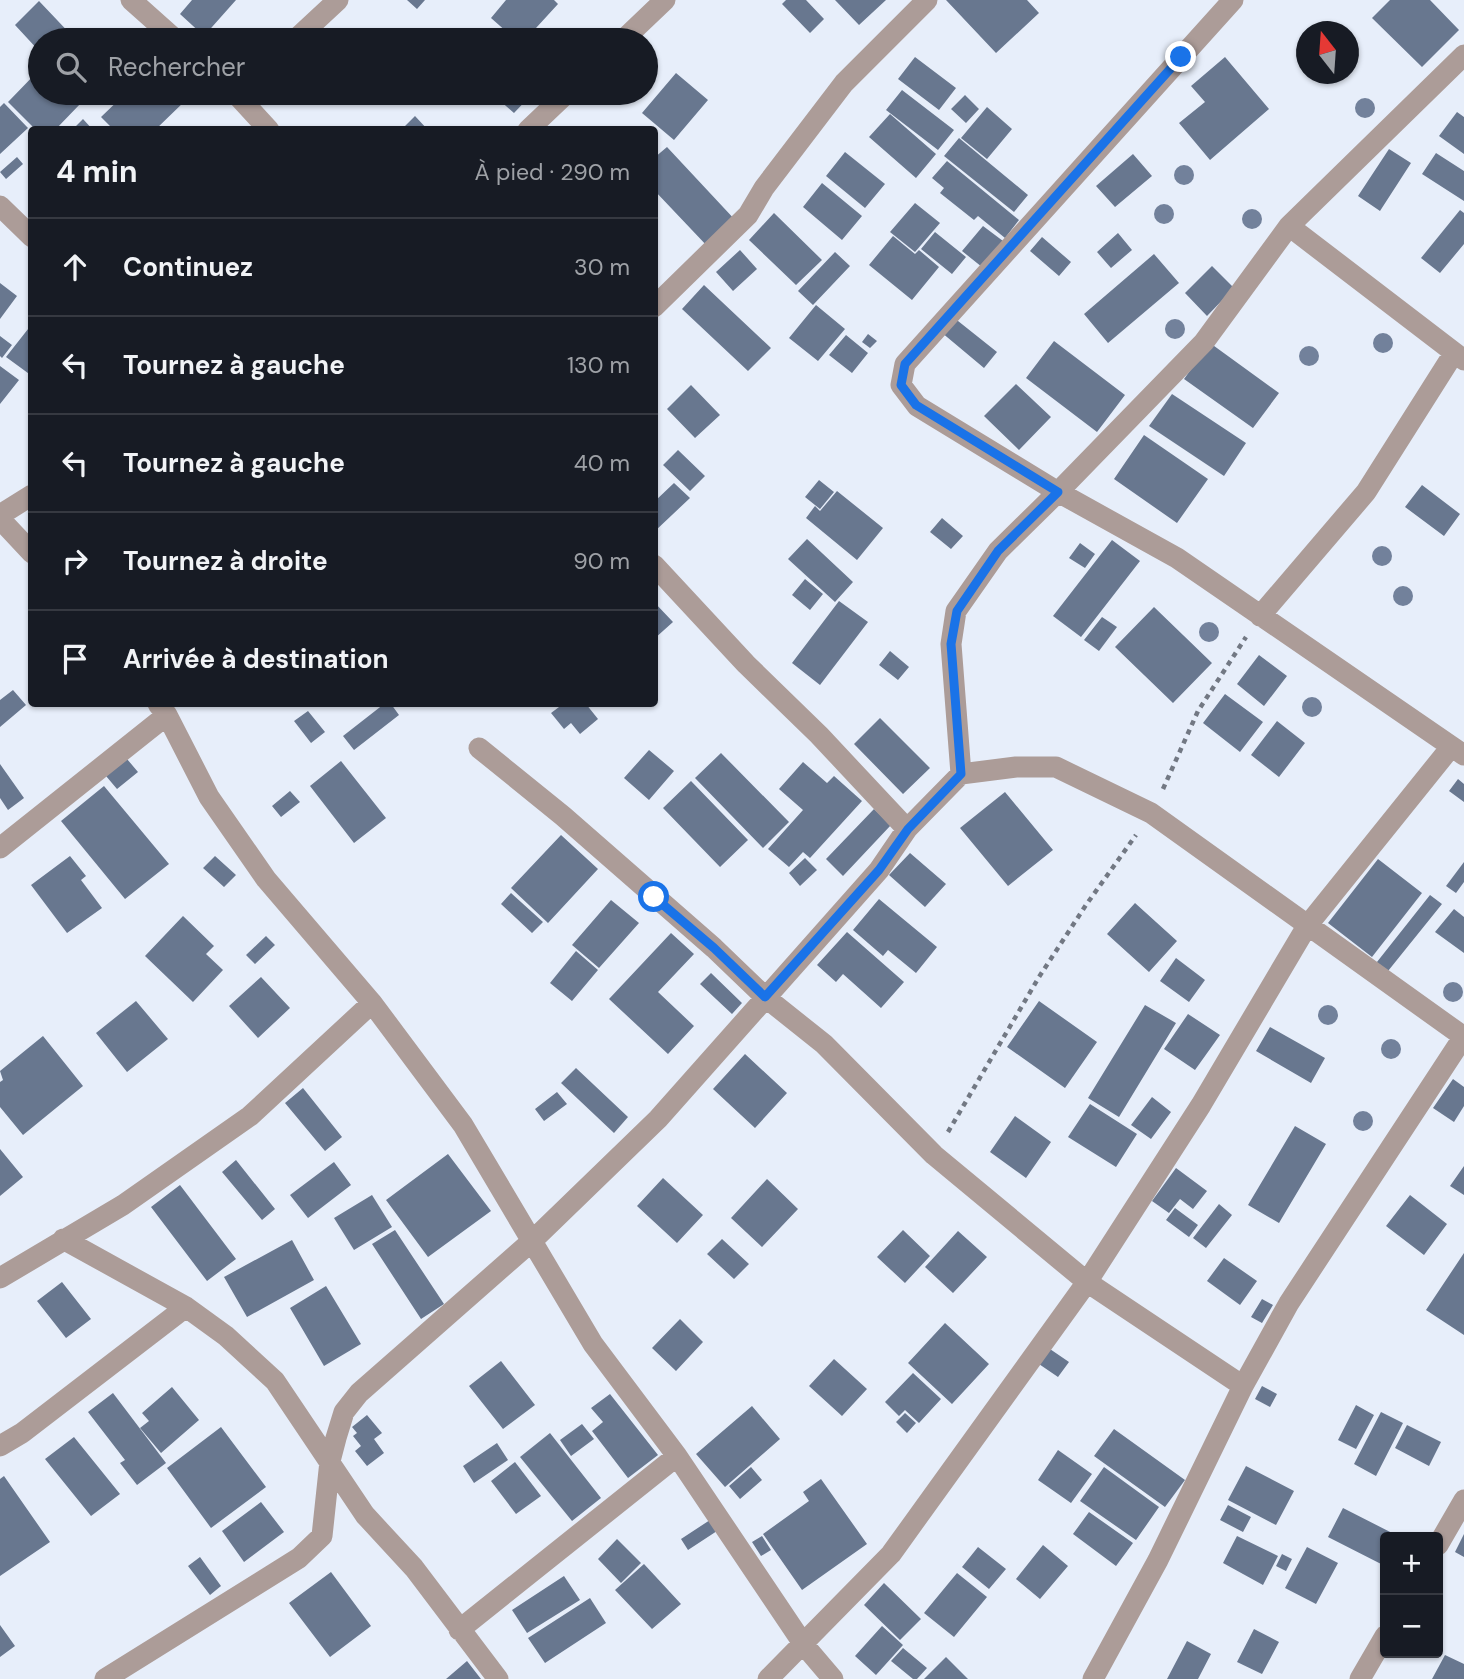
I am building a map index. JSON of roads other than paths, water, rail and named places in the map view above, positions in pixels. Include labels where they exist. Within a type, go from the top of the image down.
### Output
[{"type":"street","points":[[131,0],[162,28]]},
{"type":"street","points":[[308,28],[338,0]]},
{"type":"street","points":[[636,28],[665,0]]},
{"type":"street","points":[[658,303],[748,215],[764,188],[844,83],[927,0]]},
{"type":"street","points":[[768,1679],[891,1554],[1087,1282],[1200,1105],[1307,926],[1458,751],[1177,558],[1058,492],[916,405],[901,385],[905,364],[1221,4]]},
{"type":"street","points":[[961,774],[951,644],[957,611],[998,551],[1204,342],[1289,226],[1464,55]]},
{"type":"street","points":[[247,105],[266,126]]},
{"type":"street","points":[[532,126],[554,105]]},
{"type":"street","points":[[0,206],[28,233]]},
{"type":"street","points":[[1260,616],[1366,492],[1459,356],[1289,226]]},
{"type":"street","points":[[28,498],[0,517],[28,548]]},
{"type":"street","points":[[658,569],[746,664],[819,735],[908,829]]},
{"type":"street","points":[[0,848],[162,709],[209,797],[266,879],[372,1003],[463,1125],[593,1344],[677,1456],[804,1645],[833,1679]]},
{"type":"street","points":[[479,748],[563,816],[714,948],[765,997],[824,1044],[934,1155],[1087,1282],[1243,1385]]},
{"type":"street","points":[[105,1679],[299,1558],[322,1536],[330,1461],[345,1412],[359,1393],[443,1322],[532,1241],[658,1119],[879,870],[908,829],[961,774],[1056,767],[1151,813],[1464,1036],[1289,1303],[1243,1385],[1158,1560],[1093,1679]]},
{"type":"street","points":[[0,1278],[123,1205],[250,1116],[372,1003]]},
{"type":"street","points":[[63,1239],[186,1307],[226,1336],[275,1381],[365,1515],[414,1568],[498,1679]]},
{"type":"street","points":[[0,1446],[22,1433],[186,1307]]},
{"type":"street","points":[[459,1630],[677,1456]]},
{"type":"street","points":[[1443,1536],[1464,1500]]},
{"type":"street","points":[[1360,1679],[1380,1645]]}]
